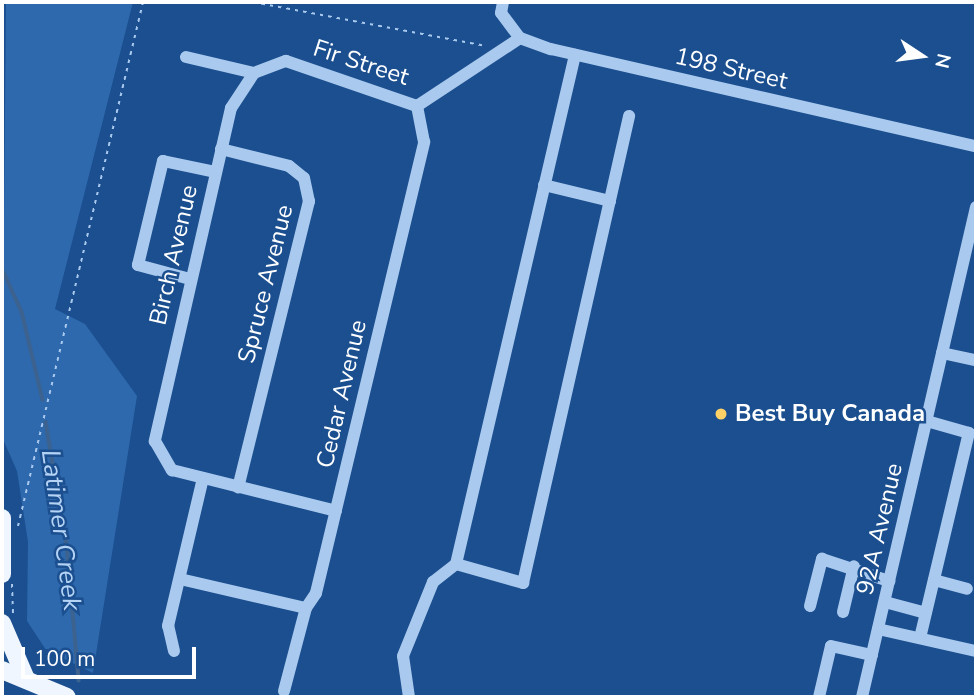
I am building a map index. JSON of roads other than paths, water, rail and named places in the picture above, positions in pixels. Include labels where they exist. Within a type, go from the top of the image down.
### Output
[{"type":"main road","points":[[2,519],[7,576]]},
{"type":"main road","points":[[8,622],[26,679]]},
{"type":"main road","points":[[2,670],[67,697]]},
{"type":"street","points":[[503,2],[501,13],[520,38]]},
{"type":"street","name":"Fir Street","points":[[254,73],[286,61],[417,106],[520,38]]},
{"type":"street","name":"198 Street","points":[[520,38],[575,55],[976,146]]},
{"type":"street","points":[[409,697],[403,656],[433,582],[456,564],[575,55]]},
{"type":"street","points":[[186,57],[254,73]]},
{"type":"street","name":"Birch Avenue","points":[[203,478],[172,470],[157,453],[155,426],[231,108],[254,73]]},
{"type":"street","name":"Cedar Avenue","points":[[284,691],[306,608],[316,593],[424,142],[417,106]]},
{"type":"street","points":[[456,564],[523,583],[629,116]]},
{"type":"street","name":"Spruce Avenue","points":[[221,149],[289,166],[304,178],[309,201],[238,487]]},
{"type":"street","points":[[190,279],[138,265],[163,161],[215,172]]},
{"type":"street","points":[[544,185],[610,201]]},
{"type":"street","name":"92A Avenue","points":[[862,697],[976,207]]},
{"type":"street","points":[[942,353],[976,360]]},
{"type":"street","points":[[920,639],[969,433],[927,421]]},
{"type":"street","points":[[174,651],[168,625],[203,478],[335,511]]},
{"type":"street","points":[[810,606],[822,559],[854,566],[889,581]]},
{"type":"street","points":[[843,612],[854,566]]},
{"type":"street","points":[[180,579],[306,608]]},
{"type":"street","points":[[934,580],[967,589]]},
{"type":"street","points":[[885,602],[926,613]]},
{"type":"street","points":[[878,629],[976,651]]},
{"type":"street","points":[[819,697],[831,646],[872,656]]},
{"type":"waterway","name":"Latimer Creek","points":[[2,268],[22,312],[43,400]]},
{"type":"waterway","name":"Latimer Creek","points":[[46,422],[67,545],[79,680]]},
{"type":"place","name":"Best Buy Canada","points":[[721,414]]}]
